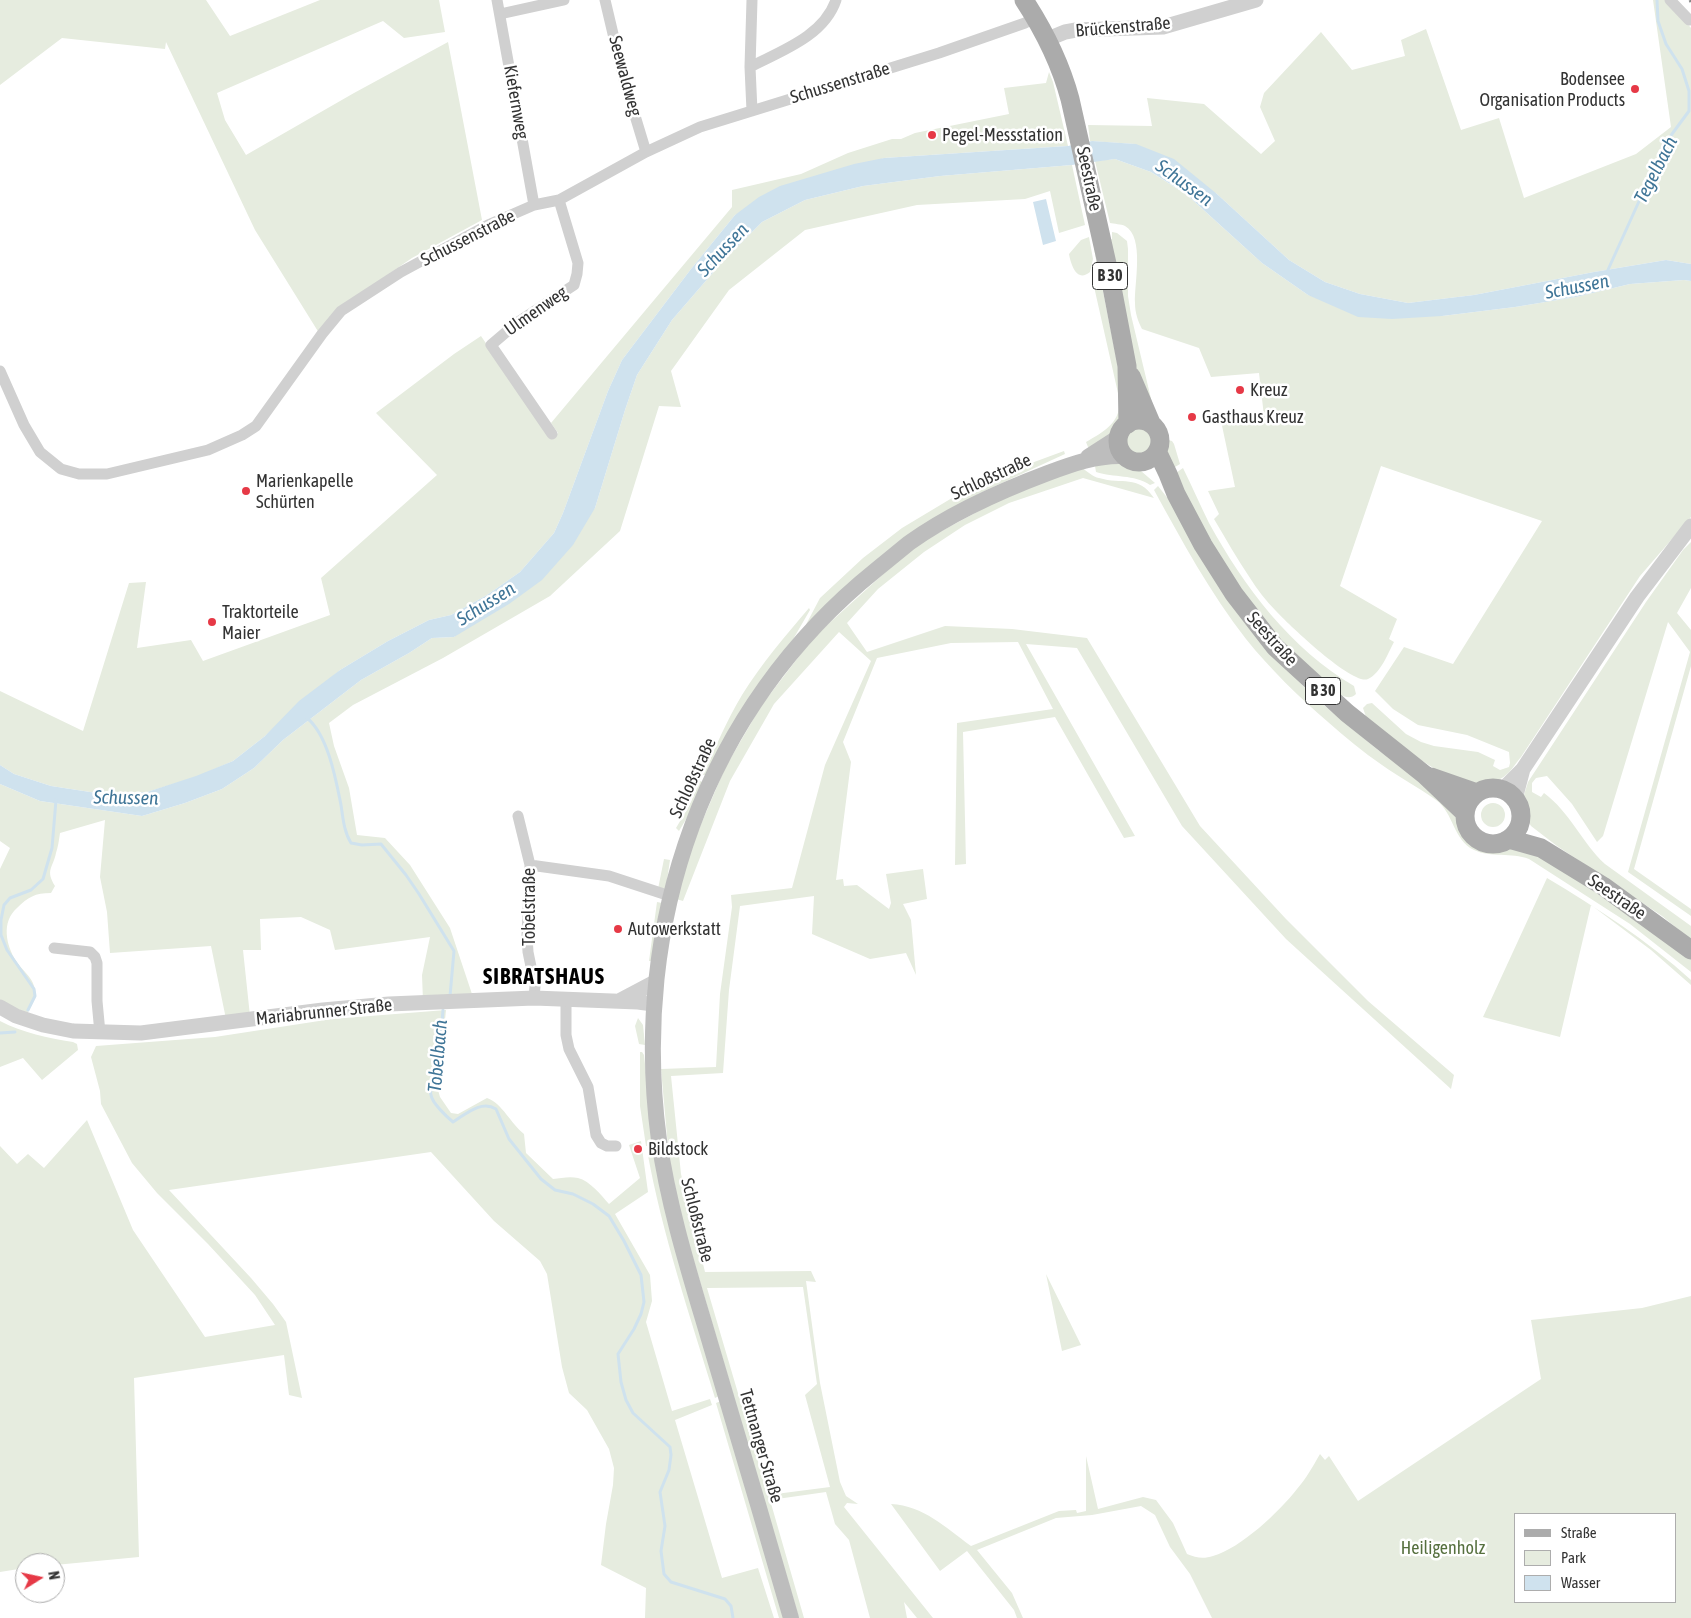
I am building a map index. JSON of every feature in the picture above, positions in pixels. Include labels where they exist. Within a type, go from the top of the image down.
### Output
[{"type":"main road","name":"Seestraße","points":[[1024,0],[1048,40],[1062,70],[1078,129],[1127,366],[1151,423]]},
{"type":"main road","name":"Seestraße","points":[[1123,430],[1127,366]]},
{"type":"main road","points":[[1138,420],[1151,423],[1160,436],[1158,453],[1153,458],[1141,463],[1124,456],[1120,450],[1123,430],[1138,420]]},
{"type":"main road","name":"Schloßstraße","points":[[1084,460],[1123,430]]},
{"type":"main road","name":"Seestraße","points":[[1158,453],[1176,494],[1203,545],[1234,594],[1275,647],[1347,713],[1425,775],[1465,814],[1468,828],[1478,840],[1494,844],[1509,839],[1541,848],[1616,894],[1691,950]]},
{"type":"main road","name":"Schloßstraße","points":[[693,1284],[677,1228],[659,1140],[652,1048],[653,1004],[670,896],[680,856],[695,816],[719,763],[744,719],[778,671],[815,627],[860,583],[910,543],[945,520],[1022,483],[1084,460],[1124,456]]},
{"type":"main road","name":"Seestraße","points":[[1141,463],[1176,494]]},
{"type":"main road","name":"Seestraße","points":[[1425,775],[1477,793],[1493,788],[1508,794],[1520,813],[1520,820],[1541,848]]},
{"type":"main road","points":[[1465,814],[1467,806],[1477,793]]},
{"type":"main road","points":[[1509,839],[1514,834],[1520,820]]},
{"type":"main road","name":"Tettnanger Straße","points":[[693,1284],[791,1618]]},
{"type":"street","name":"Kiefernweg","points":[[497,0],[534,205]]},
{"type":"street","points":[[500,14],[564,0]]},
{"type":"street","name":"Seewaldweg","points":[[605,0],[623,76],[646,152]]},
{"type":"street","points":[[752,0],[750,67],[752,110]]},
{"type":"street","points":[[750,67],[815,31],[833,8],[836,0]]},
{"type":"street","points":[[1670,0],[1689,20]]},
{"type":"street","name":"Brückenstraße","points":[[1048,40],[1065,32],[1076,30],[1163,27],[1249,1]]},
{"type":"street","name":"Schussenstraße","points":[[0,371],[24,425],[40,452],[62,469],[80,474],[106,474],[208,450],[242,435],[256,426],[322,334],[341,312],[401,272],[488,225],[534,205],[559,200],[646,152],[700,127],[939,52],[1025,23],[1035,17]]},
{"type":"street","name":"Ulmenweg","points":[[552,434],[491,345],[518,322],[574,285],[578,263],[559,200]]},
{"type":"street","points":[[1508,794],[1637,597],[1691,526]]},
{"type":"street","name":"Tobelstraße","points":[[518,816],[530,865],[527,935],[528,952],[535,986],[534,998]]},
{"type":"street","points":[[530,865],[609,876],[670,896]]},
{"type":"street","points":[[54,948],[90,952],[95,957],[97,963],[97,1001],[100,1033]]},
{"type":"street","points":[[619,1002],[655,982]]},
{"type":"street","name":"Mariabrunner Straße","points":[[0,1007],[16,1016],[43,1025],[73,1031],[100,1033],[155,1032],[345,1008],[446,1002],[534,998],[653,1004]]},
{"type":"street","points":[[566,999],[566,1034],[569,1049],[588,1087],[596,1135],[601,1143],[607,1146],[616,1146]]},
{"type":"green space","points":[[0,0],[206,0],[230,36],[320,0],[439,0],[445,32],[404,38],[383,21],[217,93],[225,120],[246,155],[448,42],[482,220],[412,258],[338,309],[319,333],[255,230],[166,42],[165,49],[62,38],[0,85]]},
{"type":"green space","points":[[1653,0],[1666,0],[1691,28],[1691,264],[1666,260],[1474,295],[1408,303],[1360,294],[1325,282],[1289,260],[1217,194],[1135,144],[1090,141],[1088,125],[1152,126],[1147,98],[1204,104],[1261,154],[1275,141],[1260,107],[1264,93],[1321,32],[1352,70],[1405,56],[1401,40],[1426,29],[1461,130],[1499,118],[1524,198],[1636,154],[1671,127]]},
{"type":"green space","points":[[1049,72],[1068,146],[884,158],[735,215],[691,269],[622,360],[608,391],[554,533],[520,572],[487,595],[451,615],[429,620],[388,641],[340,670],[265,736],[233,761],[196,777],[147,792],[103,794],[51,786],[14,774],[0,765],[0,691],[83,731],[129,583],[146,582],[137,648],[191,640],[203,661],[330,615],[321,578],[437,475],[376,413],[481,336],[551,439],[558,433],[551,423],[732,207],[732,190],[801,174],[848,153],[892,139],[901,139],[915,133],[1009,114],[1004,88],[1046,83]]},
{"type":"green space","points":[[1115,159],[1151,172],[1187,195],[1262,263],[1308,295],[1442,316],[1576,297],[1630,284],[1691,281],[1691,517],[1640,576],[1521,757],[1503,777],[1492,782],[1477,785],[1448,776],[1418,758],[1366,717],[1363,708],[1367,704],[1372,703],[1406,734],[1421,742],[1434,746],[1478,752],[1495,760],[1493,766],[1500,770],[1509,767],[1509,752],[1467,735],[1418,725],[1393,709],[1375,691],[1404,647],[1453,664],[1542,521],[1381,466],[1340,586],[1397,619],[1389,639],[1394,642],[1380,668],[1368,679],[1360,679],[1335,664],[1293,628],[1265,599],[1245,571],[1214,519],[1219,514],[1208,491],[1235,487],[1221,421],[1264,416],[1259,373],[1211,377],[1199,348],[1142,329],[1135,307],[1137,250],[1135,240],[1125,226],[1110,223],[1095,161]]},
{"type":"green space","points":[[1072,165],[1085,225],[1059,233],[1050,191],[1025,199],[917,205],[805,230],[729,290],[671,371],[681,407],[659,406],[620,531],[550,596],[443,658],[353,705],[329,723],[334,746],[349,788],[357,835],[385,838],[410,865],[450,928],[473,997],[423,1001],[422,975],[430,937],[335,950],[330,930],[301,917],[260,919],[261,950],[243,950],[250,1016],[226,1019],[211,946],[110,953],[107,912],[100,877],[105,820],[60,833],[50,872],[55,886],[51,893],[28,898],[12,914],[7,927],[10,948],[16,961],[33,983],[35,994],[34,1001],[27,1014],[0,1002],[0,869],[10,848],[0,841],[0,784],[40,801],[142,816],[222,789],[254,768],[283,740],[361,680],[432,638],[454,637],[595,508],[637,375],[672,320],[723,261],[762,222],[805,200],[863,186],[940,176]]},
{"type":"green space","points":[[1112,232],[1117,233],[1127,241],[1128,296],[1153,407],[1139,381],[1131,350],[1110,240],[1112,239]]},
{"type":"green space","points":[[1089,237],[1093,259],[1090,272],[1082,275],[1075,271],[1069,254],[1081,240]]},
{"type":"green space","points":[[1093,241],[1123,392],[1122,413],[1117,426],[1108,437],[1090,448],[1086,442],[1104,431],[1113,422],[1117,416],[1120,402],[1095,291],[1096,260]]},
{"type":"green space","points":[[1140,426],[1146,427],[1151,431],[1155,436],[1155,448],[1151,453],[1146,457],[1140,458],[1134,457],[1129,453],[1125,448],[1124,442],[1125,436],[1129,431],[1134,427]]},
{"type":"green space","points":[[1168,440],[1174,444],[1180,464],[1170,470],[1166,454]]},
{"type":"green space","points":[[1064,451],[1065,454],[978,494],[800,636],[820,598],[863,558],[902,528],[988,479]]},
{"type":"green space","points":[[1118,462],[1141,471],[1155,483],[1150,485],[1137,479],[1096,472],[1095,466]]},
{"type":"green space","points":[[1082,468],[1092,475],[1107,480],[1136,483],[1148,491],[1154,498],[1083,478],[1009,503],[965,525],[924,552],[878,589],[847,623],[867,652],[945,626],[1012,629],[1087,638],[1200,826],[1286,919],[1368,1001],[1454,1075],[1451,1089],[1286,939],[1182,826],[1077,648],[1026,644],[1135,836],[1124,838],[1055,717],[963,732],[966,864],[955,865],[957,723],[1053,709],[1018,642],[951,643],[877,658],[843,742],[851,762],[836,880],[843,879],[844,886],[857,885],[889,909],[891,903],[886,874],[923,869],[927,899],[903,904],[911,920],[916,975],[906,953],[870,959],[812,934],[814,896],[740,906],[729,990],[723,1073],[671,1076],[681,1174],[705,1272],[811,1271],[816,1282],[806,1281],[820,1383],[840,1482],[846,1496],[858,1504],[847,1503],[844,1507],[933,1618],[917,1618],[904,1602],[907,1618],[870,1618],[849,1540],[835,1524],[826,1492],[770,1500],[804,1618],[799,1618],[683,1224],[669,1158],[661,1069],[716,1067],[720,994],[732,907],[731,895],[792,888],[825,765],[871,661],[839,632],[774,704],[730,781],[683,901],[676,899],[693,843],[725,768],[761,706],[813,638],[914,546],[988,506],[1033,486]],"holes":[[[803,1287],[817,1384],[805,1395],[830,1487],[768,1495],[707,1288]]]},
{"type":"green space","points":[[1183,468],[1209,523],[1254,593],[1271,615],[1310,654],[1354,686],[1356,694],[1354,696],[1340,695],[1284,644],[1237,588],[1173,475]]},
{"type":"green space","points":[[1158,486],[1177,510],[1281,663],[1314,697],[1378,750],[1437,790],[1459,814],[1463,829],[1475,842],[1492,847],[1508,845],[1535,852],[1691,956],[1691,972],[1630,924],[1529,859],[1494,855],[1474,850],[1467,846],[1457,833],[1442,805],[1368,755],[1306,703],[1255,650],[1220,603],[1154,490]]},
{"type":"green space","points":[[1691,542],[1691,588],[1677,613],[1691,630],[1691,666],[1634,869],[1691,909],[1691,916],[1628,872],[1690,652],[1668,622],[1603,836],[1597,842],[1572,804],[1547,776],[1536,778],[1532,783],[1532,792],[1541,797],[1544,793],[1553,801],[1569,818],[1589,847],[1605,864],[1691,926],[1691,940],[1662,916],[1557,846],[1531,826],[1528,821],[1523,798],[1528,782],[1646,602],[1683,550]]},
{"type":"green space","points":[[809,608],[810,610],[788,648],[708,775],[703,775],[726,724],[749,683]]},
{"type":"green space","points":[[700,781],[703,785],[679,831],[676,828],[689,806]]},
{"type":"green space","points":[[1493,803],[1498,804],[1504,810],[1504,820],[1498,826],[1493,827],[1488,826],[1482,820],[1481,815],[1482,810],[1488,804]]},
{"type":"green space","points":[[664,859],[670,860],[666,887],[663,890],[658,889]]},
{"type":"green space","points":[[1547,878],[1591,905],[1560,1037],[1483,1017]]},
{"type":"green space","points":[[657,902],[662,903],[651,961],[649,961]]},
{"type":"green space","points":[[1593,907],[1657,951],[1691,980],[1691,985],[1651,950]]},
{"type":"green space","points":[[446,1010],[438,1090],[440,1097],[451,1113],[458,1114],[487,1098],[493,1101],[524,1134],[526,1153],[553,1179],[572,1177],[587,1182],[609,1204],[640,1178],[629,1145],[641,1141],[648,1192],[615,1214],[650,1275],[652,1301],[646,1322],[672,1411],[710,1399],[712,1405],[675,1420],[722,1578],[758,1568],[774,1618],[645,1618],[646,1588],[601,1565],[614,1468],[609,1449],[587,1410],[569,1393],[562,1367],[547,1274],[540,1261],[494,1221],[431,1152],[169,1190],[251,1278],[286,1322],[302,1398],[289,1395],[284,1355],[134,1378],[139,1557],[65,1564],[65,1553],[15,1553],[15,1570],[0,1572],[0,1146],[17,1164],[28,1154],[44,1168],[87,1120],[133,1230],[205,1337],[275,1325],[255,1295],[157,1193],[132,1163],[101,1104],[100,1091],[91,1057],[96,1046],[215,1037],[332,1019]]},
{"type":"green space","points":[[638,1018],[643,1025],[645,1045],[639,1044],[635,1026]]},
{"type":"green space","points":[[0,1021],[18,1029],[73,1042],[77,1044],[78,1050],[42,1080],[23,1058],[0,1067]]},
{"type":"green space","points":[[640,1052],[644,1055],[654,1146],[646,1146],[640,1106]]},
{"type":"green space","points":[[647,1150],[654,1150],[719,1396],[715,1398],[686,1306],[660,1213]]},
{"type":"green space","points":[[1046,1274],[1081,1345],[1062,1351]]},
{"type":"green space","name":"Heiligenholz","points":[[1691,1296],[1691,1618],[1212,1618],[1190,1574],[1170,1547],[1155,1515],[1141,1506],[1092,1515],[1056,1518],[977,1550],[1012,1593],[1023,1618],[1017,1618],[1014,1610],[967,1551],[940,1571],[891,1504],[924,1513],[971,1546],[1059,1511],[1076,1510],[1077,1513],[1086,1511],[1086,1456],[1098,1509],[1143,1497],[1156,1500],[1173,1523],[1187,1554],[1200,1558],[1210,1557],[1224,1552],[1235,1545],[1270,1518],[1300,1485],[1320,1454],[1325,1460],[1329,1456],[1358,1501],[1541,1379],[1531,1320],[1642,1308]]},
{"type":"green space","points":[[721,1401],[785,1618],[779,1618],[716,1403]]},
{"type":"water","name":"Schussen","points":[[1092,141],[1136,144],[1174,159],[1217,194],[1289,260],[1325,282],[1360,294],[1408,303],[1474,295],[1666,260],[1691,264],[1691,281],[1630,284],[1576,297],[1442,316],[1392,319],[1358,317],[1308,295],[1262,263],[1186,194],[1151,172],[1115,159],[1072,165],[940,176],[863,186],[805,200],[762,222],[723,261],[672,320],[637,375],[595,508],[573,545],[542,580],[509,604],[454,637],[432,638],[361,680],[283,740],[254,768],[222,789],[185,803],[142,816],[40,801],[0,784],[0,765],[14,774],[51,786],[103,794],[147,792],[196,776],[233,761],[265,736],[299,701],[340,670],[388,641],[429,620],[451,615],[487,595],[520,572],[554,533],[608,391],[622,360],[691,269],[735,215],[759,197],[780,186],[854,164],[884,158],[1068,146]]},
{"type":"water","points":[[1046,199],[1056,241],[1043,245],[1033,202]]},
{"type":"waterway","name":"Tegelbach","points":[[1607,272],[1660,155],[1672,134],[1689,111],[1689,91],[1682,69],[1666,44],[1658,21],[1657,0]]},
{"type":"waterway","name":"Tobelbach","points":[[307,718],[326,746],[337,783],[345,830],[351,843],[362,845],[381,844],[419,894],[454,951],[450,996]]},
{"type":"waterway","points":[[28,1010],[35,996],[34,989],[7,950],[1,935],[1,920],[4,905],[10,898],[31,890],[43,879],[52,848],[56,800]]},
{"type":"waterway","name":"Tobelbach","points":[[443,1010],[441,1044],[431,1090],[432,1098],[437,1106],[453,1122],[479,1107],[485,1106],[496,1109],[509,1139],[541,1179],[555,1190],[573,1194],[593,1204],[609,1216],[641,1275],[644,1302],[641,1314],[618,1354],[621,1382],[626,1400],[633,1413],[670,1447],[669,1470],[660,1492],[665,1526],[661,1551],[664,1574],[671,1582],[725,1599],[731,1606],[733,1618]]},
{"type":"waterway","points":[[0,1033],[15,1032]]},
{"type":"place","name":"Bodensee Organisation Products","points":[[1635,89]]},
{"type":"place","name":"Pegel-Messstation","points":[[932,135]]},
{"type":"place","name":"Kreuz","points":[[1240,390]]},
{"type":"place","name":"Gasthaus Kreuz","points":[[1192,417]]},
{"type":"place","name":"Marienkapelle Schürten","points":[[246,491]]},
{"type":"place","name":"Traktorteile Maier","points":[[212,622]]},
{"type":"place","name":"Autowerkstatt","points":[[618,929]]},
{"type":"place","name":"Bildstock","points":[[638,1149]]},
{"type":"district","name":"SIBRATSHAUS","points":[[544,977]]}]
